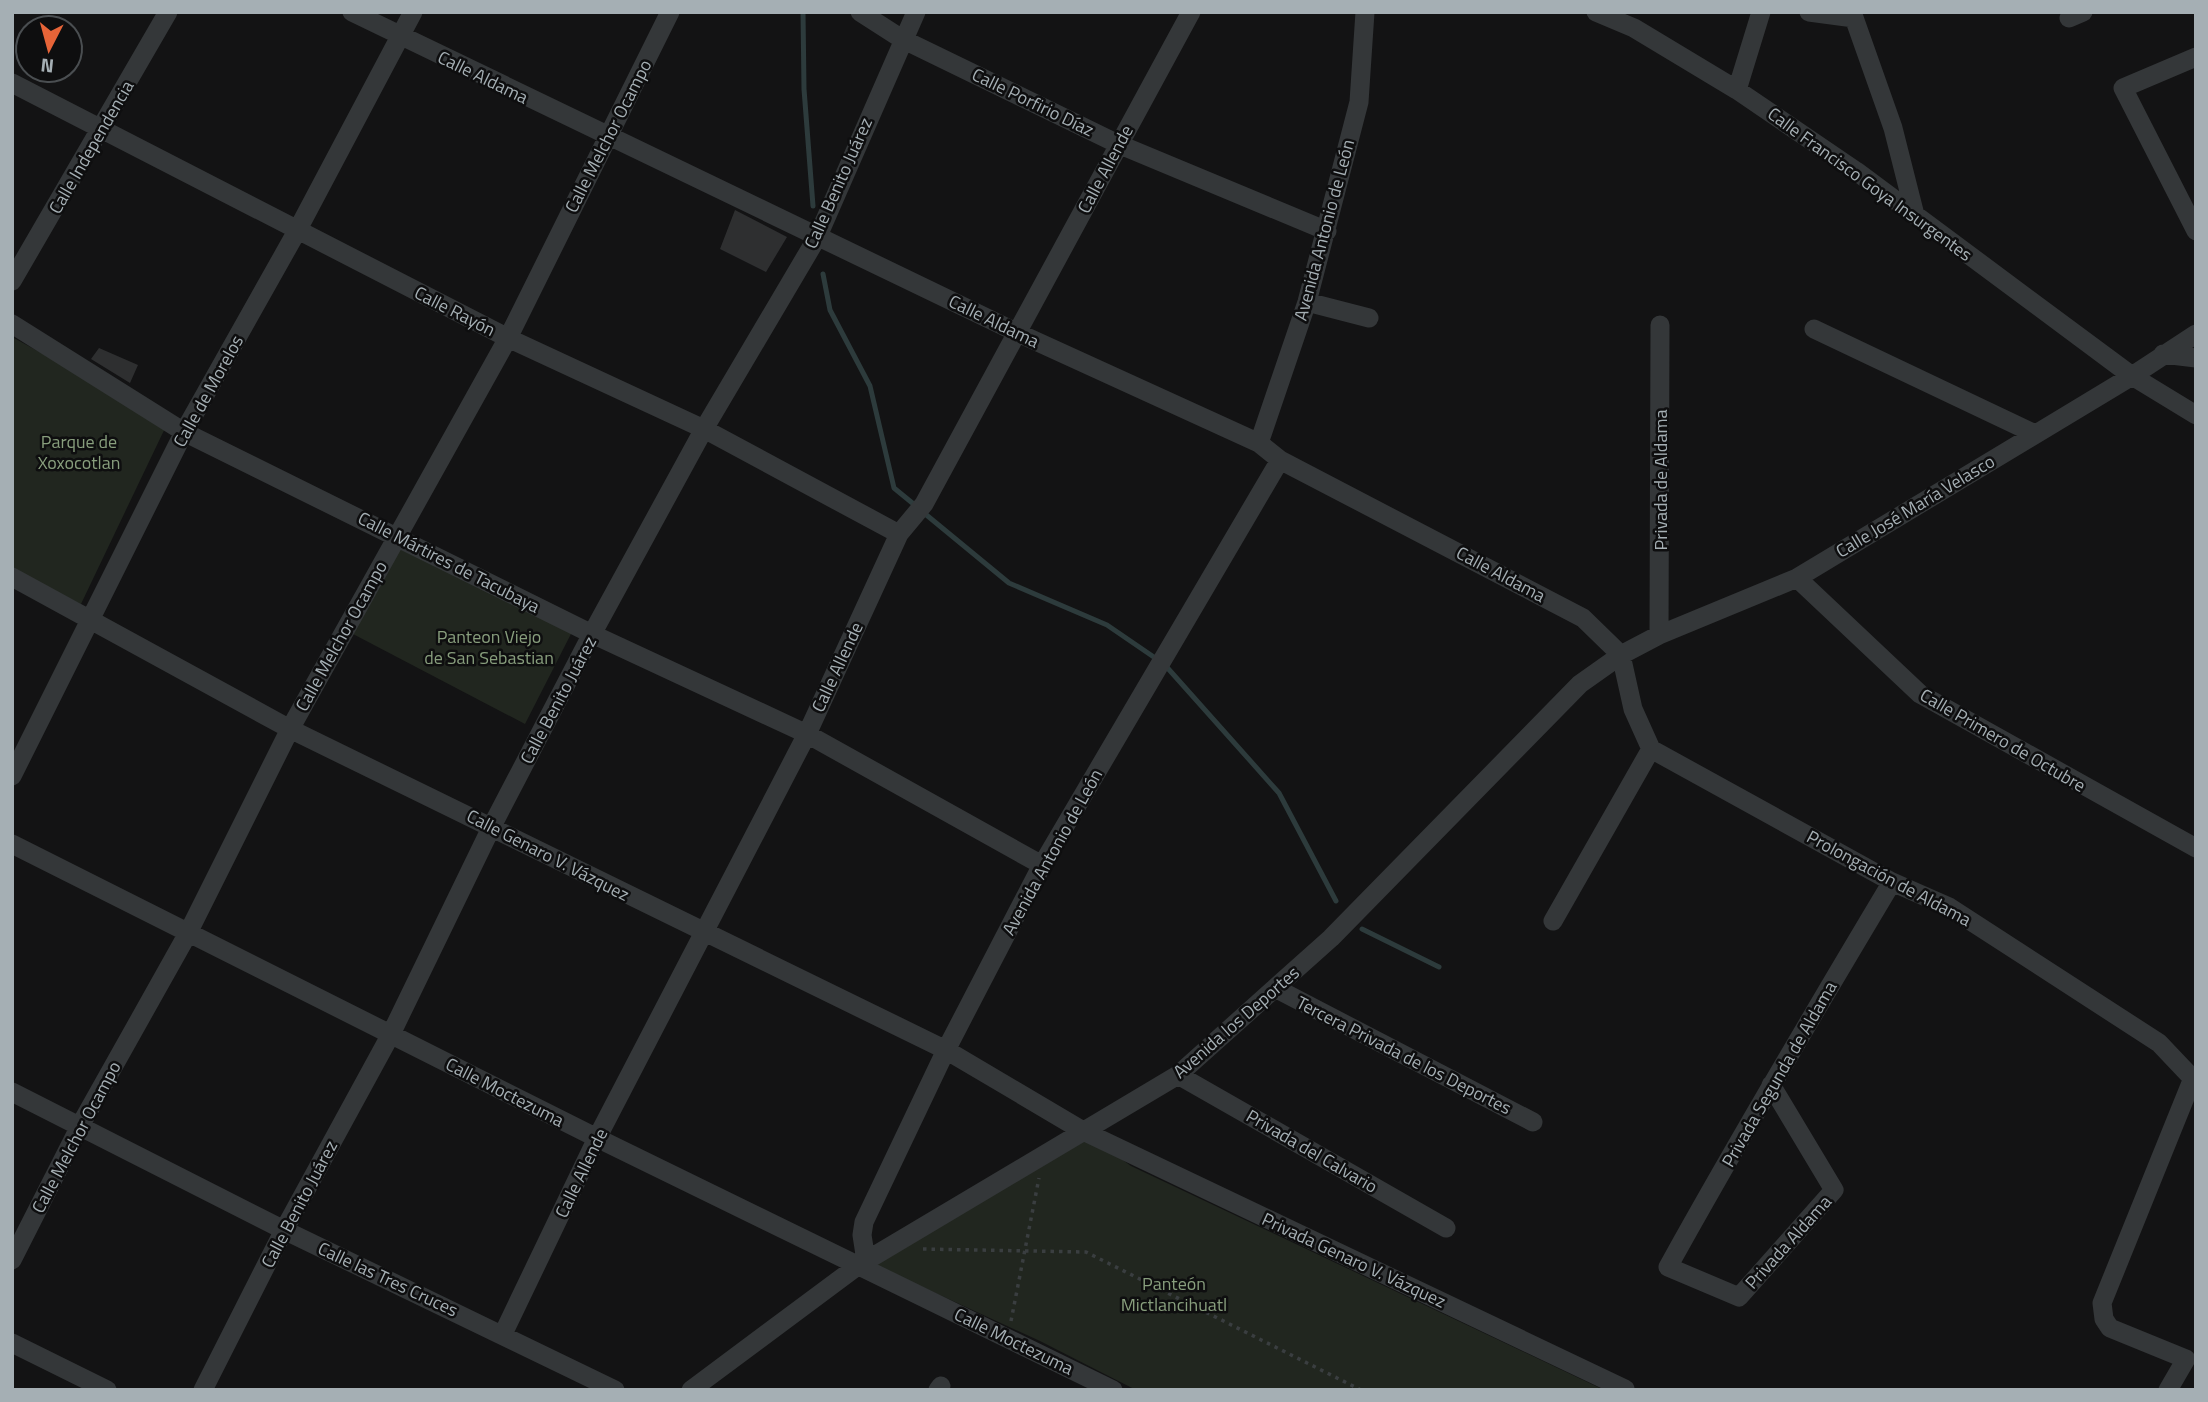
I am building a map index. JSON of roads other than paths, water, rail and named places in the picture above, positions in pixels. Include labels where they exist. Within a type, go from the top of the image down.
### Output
[{"type":"street","name":"Calle Independencia","points":[[12,281],[168,12]]},
{"type":"street","name":"Calle Aldama","points":[[352,12],[1018,333],[1259,443],[1280,460],[1583,618],[1621,655]]},
{"type":"street","name":"Calle de Morelos","points":[[12,776],[184,432],[297,231],[413,12]]},
{"type":"street","name":"Calle Melchor Ocampo","points":[[12,1260],[81,1124],[187,934],[290,729],[508,338],[670,12]]},
{"type":"street","name":"Calle Porfirio Díaz","points":[[860,12],[902,39],[1118,144],[1327,231]]},
{"type":"street","name":"Calle Benito Juárez","points":[[203,1390],[284,1230],[391,1034],[492,826],[592,634],[704,429],[818,236],[916,12]]},
{"type":"street","name":"Calle Allende","points":[[503,1334],[597,1138],[807,734],[904,528],[924,504],[1191,12]]},
{"type":"street","name":"Avenida Antonio de León","points":[[1259,443],[1307,302],[1359,102],[1365,12]]},
{"type":"street","name":"Calle Francisco Goya Insurgentes","points":[[1596,12],[1634,28],[1737,90],[1915,215],[2132,376],[2196,415]]},
{"type":"street","points":[[1737,90],[1761,12]]},
{"type":"street","points":[[1809,12],[1853,15],[1893,128],[1915,215]]},
{"type":"street","points":[[2196,57],[2123,88],[2196,231]]},
{"type":"street","name":"Calle Rayón","points":[[12,83],[508,338],[704,429],[904,528]]},
{"type":"street","points":[[1307,302],[1369,318]]},
{"type":"street","name":"Calle Mártires de Tacubaya","points":[[12,324],[184,432],[397,535],[592,634],[807,734],[1042,865]]},
{"type":"street","name":"Privada de Aldama","points":[[1659,635],[1660,325]]},
{"type":"street","points":[[1814,329],[2033,433]]},
{"type":"street","name":"Calle José María Velasco","points":[[1621,655],[1659,635],[1797,578],[2033,433],[2132,376],[2196,334]]},
{"type":"street","points":[[2164,354],[2196,358]]},
{"type":"street","name":"Avenida Antonio de León","points":[[863,1263],[864,1222],[946,1051],[1042,865],[1280,460]]},
{"type":"street","name":"Calle Genaro V. Vázquez","points":[[12,577],[290,729],[946,1051],[1083,1131]]},
{"type":"street","name":"Calle Primero de Octubre","points":[[1797,578],[1920,694],[2196,848]]},
{"type":"street","points":[[1553,921],[1651,749],[1633,709],[1621,655]]},
{"type":"street","name":"Avenida los Deportes","points":[[691,1390],[863,1263],[1178,1075],[1331,938],[1580,684],[1621,655]]},
{"type":"street","name":"Prolongación de Aldama","points":[[1651,749],[1892,882],[1949,907],[2159,1043],[2194,1080]]},
{"type":"street","name":"Calle Moctezuma","points":[[12,844],[597,1138],[863,1263],[1113,1390]]},
{"type":"street","name":"Privada Segunda de Aldama","points":[[1668,1267],[1771,1085],[1892,882]]},
{"type":"street","name":"Tercera Privada de los Deportes","points":[[1275,988],[1533,1122]]},
{"type":"street","name":"Privada del Calvario","points":[[1178,1075],[1447,1228]]},
{"type":"street","points":[[2168,1390],[2186,1359],[2110,1328],[2104,1320],[2102,1303],[2194,1080]]},
{"type":"street","name":"Privada Aldama","points":[[1668,1267],[1739,1297],[1834,1190],[1771,1085]]},
{"type":"street","name":"Calle las Tres Cruces","points":[[12,1092],[81,1124],[284,1230],[615,1390]]},
{"type":"street","name":"Privada Genaro V. Vázquez","points":[[1083,1131],[1625,1389]]},
{"type":"street","points":[[12,1343],[107,1390]]},
{"type":"waterway","points":[[803,12],[804,89],[813,206]]},
{"type":"waterway","points":[[823,274],[830,310],[870,386],[894,488],[916,506]]},
{"type":"waterway","points":[[924,513],[1009,583],[1107,625],[1164,664],[1279,793],[1336,901]]},
{"type":"waterway","points":[[1362,929],[1439,967]]},
{"type":"park label","name":"Parque de Xoxocotlan","points":[[79,451]]},
{"type":"park label","name":"Panteon Viejo de San Sebastian","points":[[489,646]]},
{"type":"park label","name":"Panteón Mictlancihuatl","points":[[1174,1293]]}]
